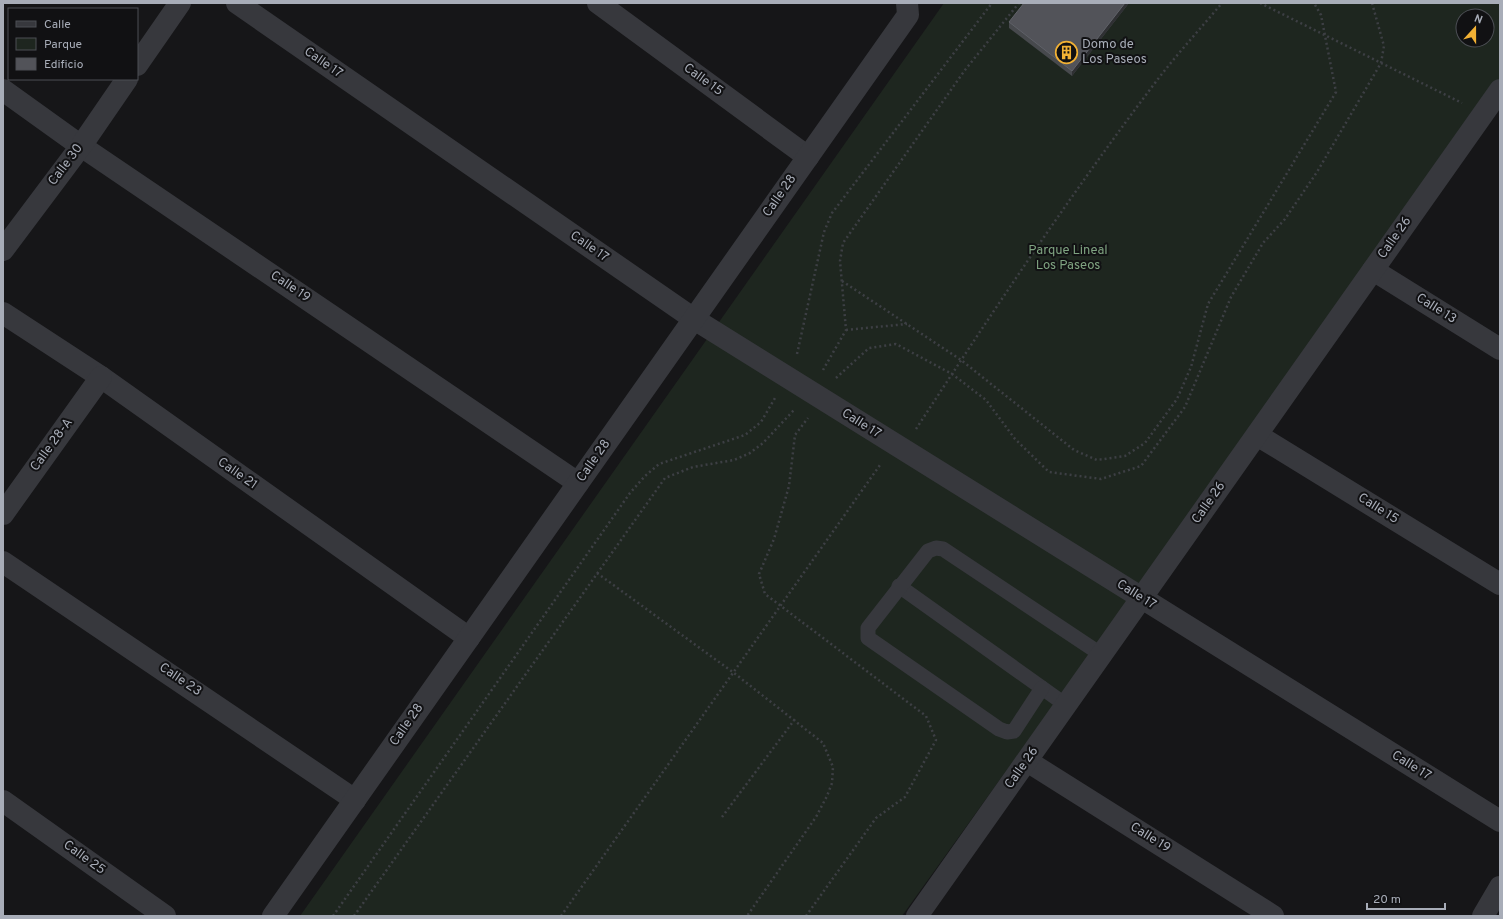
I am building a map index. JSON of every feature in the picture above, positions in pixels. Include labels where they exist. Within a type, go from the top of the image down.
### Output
[{"type":"street","points":[[138,64],[180,3]]},
{"type":"street","name":"Calle 17","points":[[237,3],[694,319],[787,379],[1500,821]]},
{"type":"street","name":"Calle 15","points":[[598,3],[808,157]]},
{"type":"street","name":"Calle 28","points":[[273,916],[908,15],[907,3]]},
{"type":"street","name":"Calle 30","points":[[3,250],[81,146],[126,80]]},
{"type":"street","name":"Calle 19","points":[[3,90],[81,146],[578,482]]},
{"type":"street","name":"Calle 26","points":[[917,916],[1373,270],[1493,106]]},
{"type":"street","name":"Calle 13","points":[[1373,270],[1500,349]]},
{"type":"street","name":"Calle 21","points":[[3,313],[101,377],[469,638]]},
{"type":"street","name":"Calle 28-A","points":[[3,514],[101,377]]},
{"type":"street","name":"Calle 15","points":[[1257,435],[1500,584]]},
{"type":"street","name":"Calle 23","points":[[3,562],[355,800]]},
{"type":"street","name":"Calle 19","points":[[1027,761],[1273,916]]},
{"type":"street","name":"Calle 25","points":[[3,801],[165,916]]},
{"type":"street","points":[[1483,916],[1500,887]]},
{"type":"lane","points":[[1042,688],[1014,731],[1007,732],[999,729],[868,638],[868,628],[899,586],[928,551],[936,548],[943,549],[1102,655]]},
{"type":"lane","points":[[899,586],[1066,705]]},
{"type":"path","points":[[333,916],[630,493],[645,476],[659,464],[745,435],[761,422],[787,379],[798,352],[824,232],[832,213],[992,3]]},
{"type":"path","points":[[806,916],[876,818],[905,797],[936,740],[926,716],[765,594],[759,574],[774,539],[789,486],[795,435],[816,397],[846,330],[840,261],[843,243],[965,70],[1019,3]]},
{"type":"path","points":[[1260,3],[1381,63],[1493,106]]},
{"type":"path","points":[[842,281],[961,360],[1074,450],[1097,460],[1125,456],[1145,443],[1180,392],[1191,367],[1208,304],[1336,92],[1320,15],[1314,3]]},
{"type":"path","points":[[354,916],[665,478],[693,467],[734,460],[750,453],[816,397],[869,348],[896,344],[952,374],[986,400],[1015,439],[1049,472],[1101,479],[1141,466],[1185,407],[1231,298],[1264,243],[1285,219],[1317,172],[1381,63],[1384,46],[1372,3]]},
{"type":"path","points":[[846,330],[908,324]]},
{"type":"path","points":[[597,573],[795,719],[823,743],[833,767],[832,783],[816,817],[747,916]]},
{"type":"path","points":[[722,817],[795,719]]},
{"type":"green space","name":"Parque Lineal Los Paseos","points":[[944,3],[1500,3],[1500,83],[902,916],[300,916]]},
{"type":"building","name":"Domo de Los Paseos","points":[[1024,3],[1125,3],[1072,71],[1009,22]]},
{"type":"place","name":"Domo de Los Paseos","points":[[1066,52]]}]
